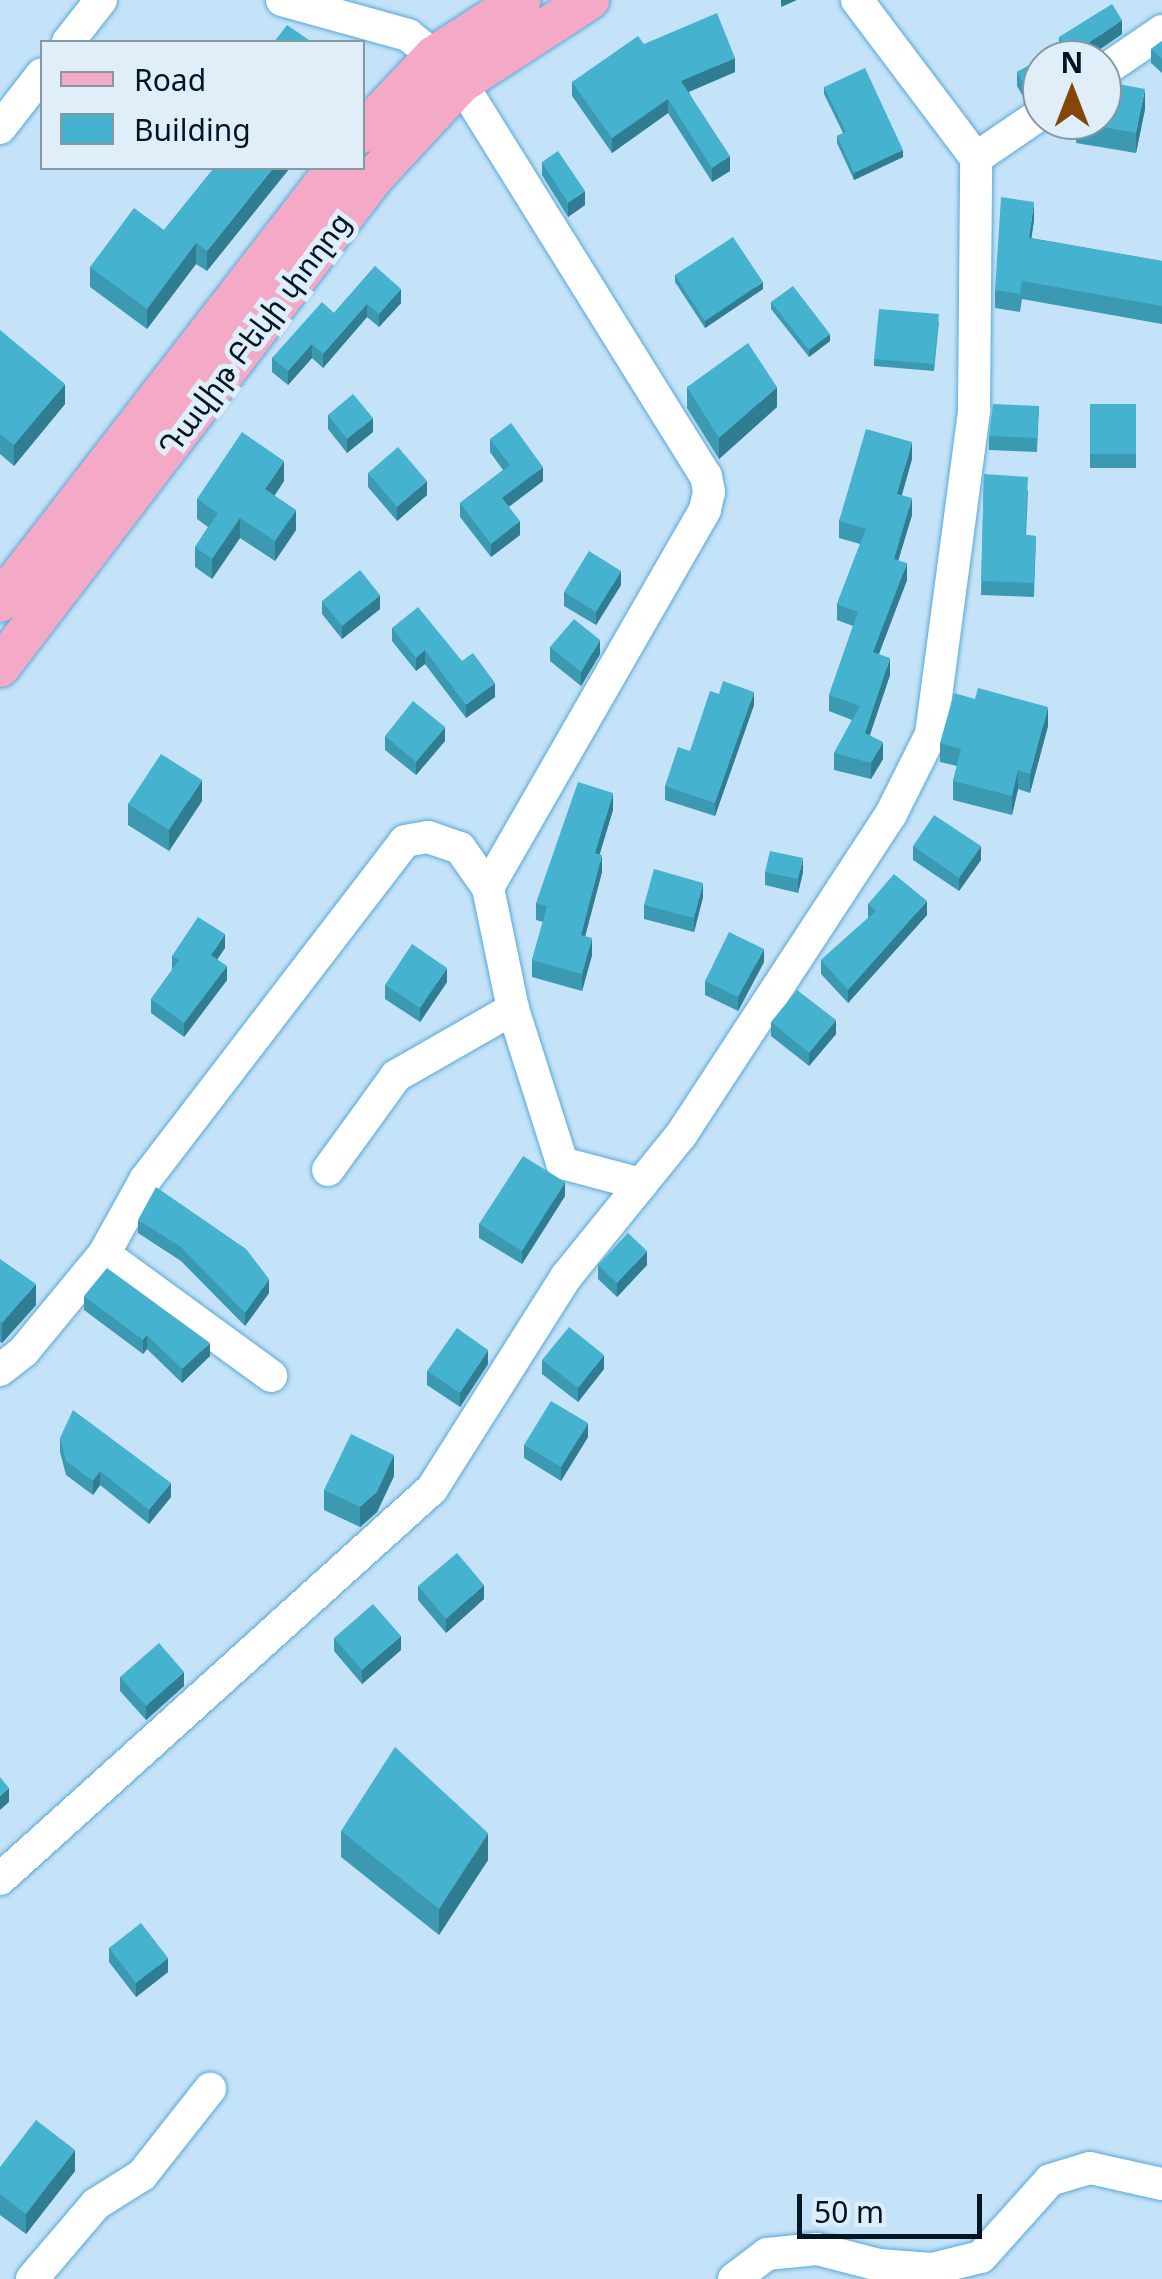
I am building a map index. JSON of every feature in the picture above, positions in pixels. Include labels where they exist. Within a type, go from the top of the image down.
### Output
[{"type":"main road","name":"Դավիթ Բեկի փողոց","points":[[365,132],[447,69],[520,0]]},
{"type":"main road","name":"Դավիթ Բեկի փողոց","points":[[0,667],[373,178],[447,69],[589,0]]},
{"type":"main road","name":"Դավիթ Բեկի փողոց","points":[[0,602],[334,170]]},
{"type":"street","points":[[70,40],[101,0]]},
{"type":"street","points":[[282,0],[408,35],[447,69],[706,476],[709,492],[705,510],[488,888]]},
{"type":"street","points":[[0,1879],[432,1490],[566,1277],[681,1135],[892,814],[931,734],[974,410],[976,158],[858,0]]},
{"type":"street","points":[[1122,58],[1162,31]]},
{"type":"street","points":[[0,128],[40,77]]},
{"type":"street","points":[[976,158],[1022,127]]},
{"type":"street","points":[[0,1370],[24,1351],[104,1254],[145,1180],[405,841],[428,837],[460,848],[488,888],[514,1009],[562,1163],[642,1184]]},
{"type":"street","points":[[328,1170],[396,1076],[514,1009]]},
{"type":"street","points":[[104,1254],[271,1376]]},
{"type":"street","points":[[32,2279],[96,2204],[142,2175],[210,2089]]},
{"type":"street","points":[[734,2279],[766,2254],[817,2249],[880,2266],[932,2269],[981,2257],[1050,2180],[1090,2168],[1162,2184]]},
{"type":"building","points":[[1112,4],[1122,20],[1093,40],[1059,37]]},
{"type":"building","points":[[717,13],[735,58],[681,81],[730,156],[712,168],[668,99],[612,138],[572,82],[638,36],[644,44]]},
{"type":"building","points":[[287,25],[309,40],[276,40]]},
{"type":"building","points":[[1162,41],[1162,59],[1151,49]]},
{"type":"building","points":[[865,68],[903,150],[854,173],[837,136],[846,132],[824,87]]},
{"type":"building","points":[[1122,85],[1145,89],[1136,133],[1122,130]]},
{"type":"building","points":[[558,151],[585,191],[568,203],[542,162]]},
{"type":"building","points":[[212,170],[271,170],[207,251],[196,243],[147,309],[90,267],[134,208],[164,230]]},
{"type":"building","points":[[1001,197],[1034,202],[1029,238],[1162,261],[1162,306],[1022,281],[1020,294],[995,290]]},
{"type":"building","points":[[733,237],[763,282],[705,321],[675,275]]},
{"type":"building","points":[[375,266],[401,289],[379,314],[367,304],[323,354],[312,344],[288,371],[272,358],[322,302],[334,313]]},
{"type":"building","points":[[793,286],[830,334],[809,350],[771,302]]},
{"type":"building","points":[[879,309],[939,314],[934,364],[874,359]]},
{"type":"building","points":[[0,330],[65,384],[14,445],[0,434]]},
{"type":"building","points":[[748,343],[777,387],[719,438],[687,387]]},
{"type":"building","points":[[353,394],[373,418],[347,439],[328,415]]},
{"type":"building","points":[[993,404],[1039,406],[1037,438],[989,436]]},
{"type":"building","points":[[1090,404],[1136,404],[1136,454],[1090,454]]},
{"type":"building","points":[[511,423],[543,467],[502,498],[520,521],[491,544],[460,503],[510,465],[490,439]]},
{"type":"building","points":[[866,429],[912,442],[897,494],[912,498],[894,559],[907,563],[873,652],[890,658],[865,733],[883,742],[871,763],[834,753],[860,706],[829,695],[858,612],[837,604],[866,529],[839,521]]},
{"type":"building","points":[[242,432],[284,461],[265,489],[296,510],[275,541],[240,518],[212,559],[195,547],[218,513],[197,499]]},
{"type":"building","points":[[398,447],[427,481],[397,507],[368,473]]},
{"type":"building","points":[[984,474],[1028,477],[1025,535],[1036,536],[1034,583],[981,581]]},
{"type":"building","points":[[589,551],[621,571],[596,612],[564,592]]},
{"type":"building","points":[[360,570],[380,595],[342,626],[322,601]]},
{"type":"building","points":[[418,607],[462,661],[473,653],[495,683],[466,705],[425,650],[416,658],[392,628]]},
{"type":"building","points":[[574,619],[600,640],[581,672],[550,647]]},
{"type":"building","points":[[723,681],[754,692],[715,803],[665,786],[678,747],[690,751],[710,691],[719,694]]},
{"type":"building","points":[[978,688],[1048,707],[1030,774],[1018,770],[1012,796],[953,781],[961,749],[940,743],[954,693],[975,699]]},
{"type":"building","points":[[413,701],[445,727],[416,762],[385,736]]},
{"type":"building","points":[[161,754],[202,780],[169,830],[128,804]]},
{"type":"building","points":[[578,782],[613,793],[595,853],[602,855],[581,935],[592,938],[582,974],[532,960],[547,906],[536,903]]},
{"type":"building","points":[[934,815],[981,846],[959,878],[913,846]]},
{"type":"building","points":[[770,851],[803,858],[798,879],[765,872]]},
{"type":"building","points":[[654,869],[703,883],[694,918],[644,905]]},
{"type":"building","points":[[894,874],[927,901],[848,990],[821,960],[876,911],[868,904]]},
{"type":"building","points":[[198,917],[225,934],[211,955],[227,966],[184,1023],[151,999],[179,960],[172,956]]},
{"type":"building","points":[[729,932],[764,949],[738,997],[705,981]]},
{"type":"building","points":[[412,944],[447,968],[420,1008],[385,985]]},
{"type":"building","points":[[797,990],[836,1020],[809,1053],[771,1022]]},
{"type":"building","points":[[523,1156],[565,1182],[522,1251],[479,1224]]},
{"type":"building","points":[[156,1187],[246,1249],[269,1279],[245,1313],[181,1247],[138,1220]]},
{"type":"building","points":[[628,1233],[647,1251],[617,1283],[598,1265]]},
{"type":"building","points":[[0,1259],[36,1284],[2,1323],[0,1322]]},
{"type":"building","points":[[107,1268],[210,1343],[182,1369],[147,1335],[143,1340],[84,1296]]},
{"type":"building","points":[[569,1327],[604,1355],[578,1388],[542,1360]]},
{"type":"building","points":[[457,1328],[488,1350],[460,1393],[427,1371]]},
{"type":"building","points":[[551,1401],[588,1423],[561,1467],[524,1445]]},
{"type":"building","points":[[73,1410],[171,1483],[149,1510],[100,1471],[93,1481],[66,1461],[60,1438]]},
{"type":"building","points":[[351,1434],[394,1455],[377,1492],[360,1507],[324,1490]]},
{"type":"building","points":[[457,1553],[484,1585],[446,1619],[418,1586]]},
{"type":"building","points":[[373,1604],[401,1636],[362,1670],[334,1638]]},
{"type":"building","points":[[159,1643],[184,1672],[146,1706],[120,1677]]},
{"type":"building","points":[[395,1747],[488,1833],[439,1909],[341,1831]]},
{"type":"building","points":[[0,1777],[9,1788],[0,1796]]},
{"type":"building","points":[[141,1923],[168,1958],[136,1983],[109,1948]]},
{"type":"building","points":[[36,2120],[75,2150],[26,2214],[0,2194],[0,2167]]}]
